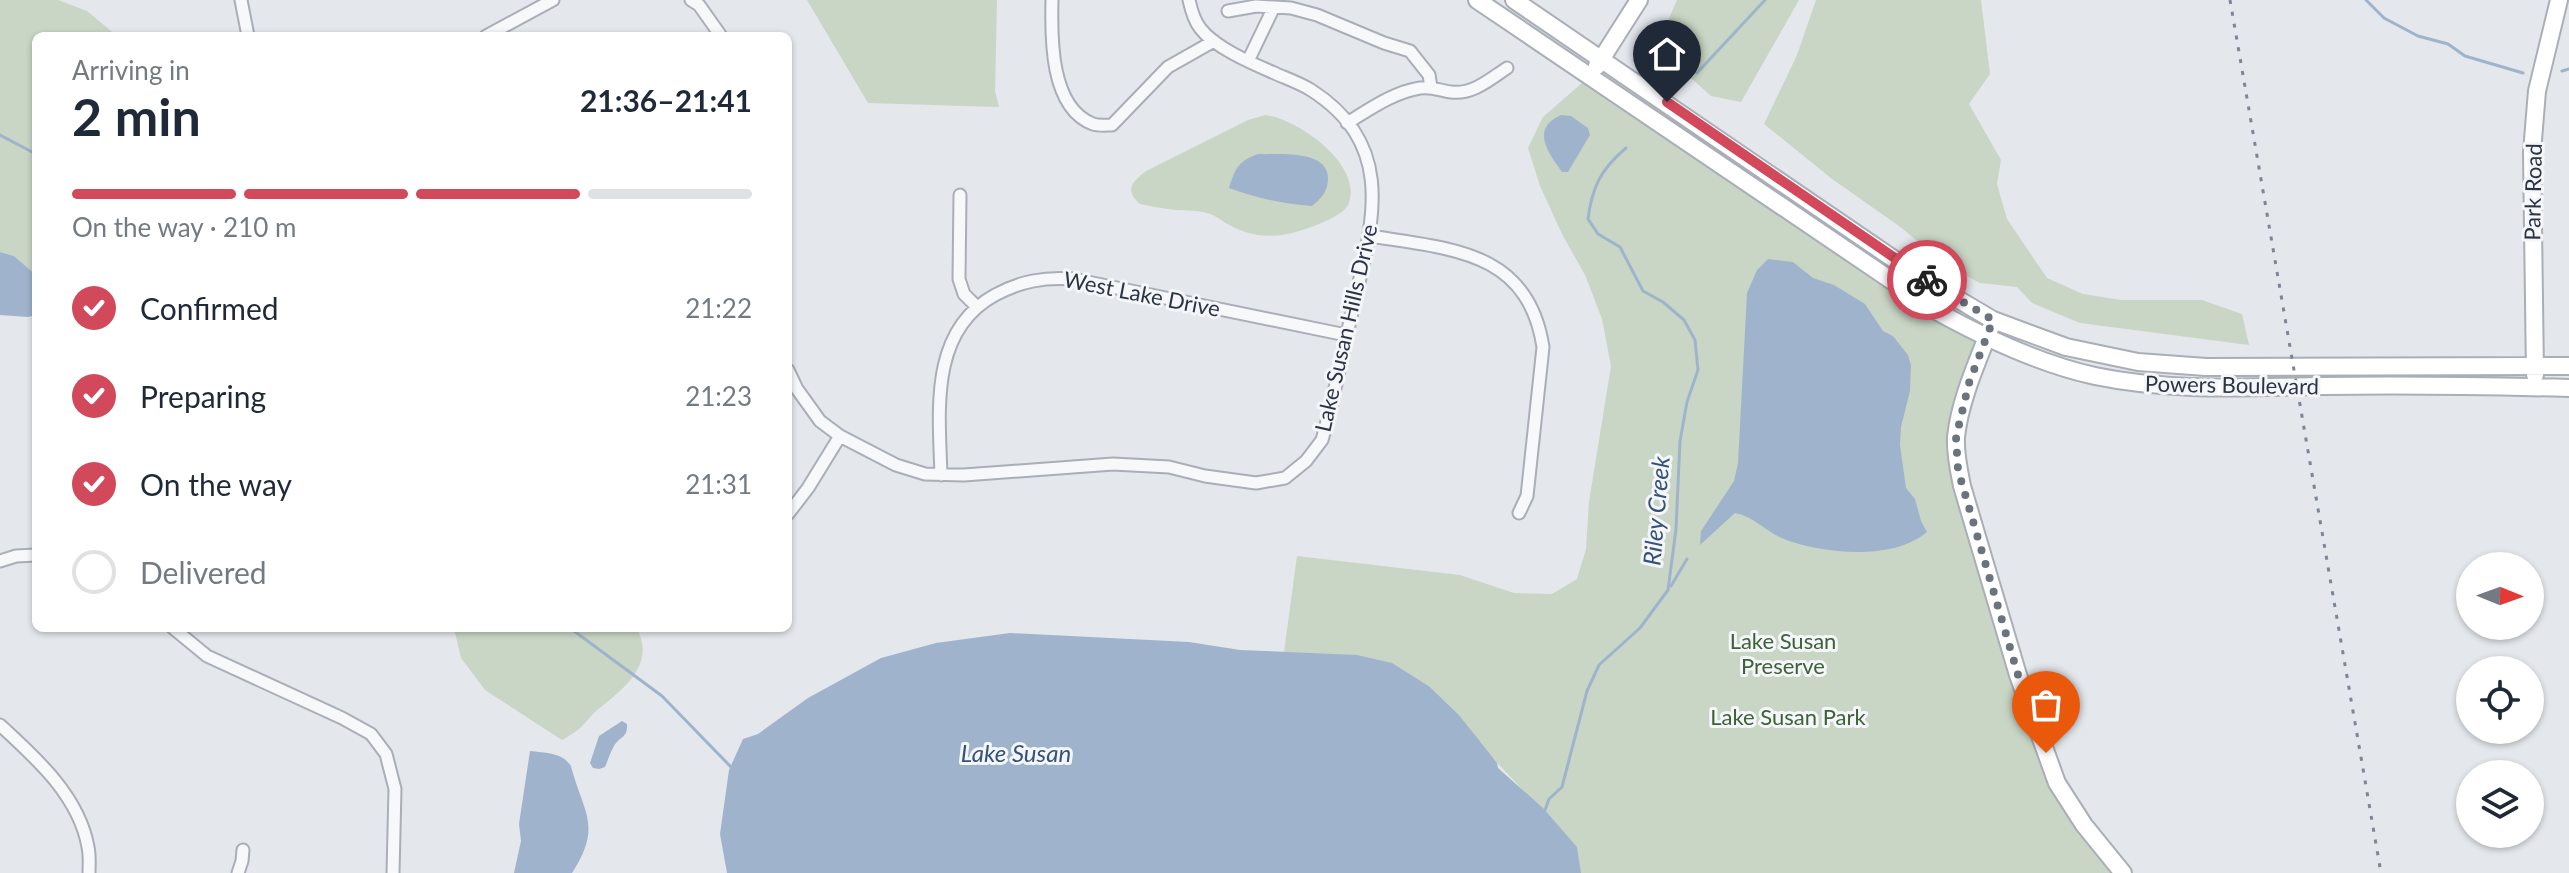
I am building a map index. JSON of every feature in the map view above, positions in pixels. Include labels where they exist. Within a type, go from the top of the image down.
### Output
[{"type":"main road","name":"Powers Boulevard","points":[[1477,0],[1938,312],[1986,339],[2092,375],[2153,386],[2211,389],[2569,388]]},
{"type":"main road","name":"Powers Boulevard","points":[[1514,0],[1917,275],[1993,320],[2066,347],[2138,362],[2206,367],[2569,366]]},
{"type":"main road","points":[[1590,76],[1639,0]]},
{"type":"main road","name":"Park Road","points":[[2535,387],[2532,152],[2537,91],[2559,0]]},
{"type":"main road","points":[[1993,320],[1969,383],[1956,437],[1958,470],[2018,675],[2057,783],[2084,825],[2123,873]]},
{"type":"street","points":[[241,0],[247,32]]},
{"type":"street","points":[[493,32],[553,0]]},
{"type":"street","points":[[691,0],[699,5],[718,32]]},
{"type":"street","points":[[1052,0],[1051,40],[1065,98],[1082,117],[1094,124],[1112,125],[1168,67],[1214,41]]},
{"type":"street","name":"Lake Susan Hills Drive","points":[[792,378],[820,421],[840,436],[896,465],[925,474],[1113,464],[1169,467],[1256,483],[1285,478],[1306,461],[1322,440],[1370,236],[1374,194],[1370,165],[1355,133],[1336,109],[1310,89],[1248,61],[1214,41],[1200,28],[1189,0]]},
{"type":"street","points":[[1228,11],[1256,6],[1317,15],[1410,51],[1429,75],[1431,87]]},
{"type":"street","points":[[1248,61],[1274,7]]},
{"type":"street","points":[[1347,123],[1402,93],[1431,87],[1453,93],[1469,92],[1507,68]]},
{"type":"street","points":[[960,195],[959,279],[964,294],[976,306]]},
{"type":"street","points":[[1370,236],[1459,253],[1492,264],[1517,283],[1531,303],[1543,347],[1527,496],[1519,513]]},
{"type":"street","name":"West Lake Drive","points":[[941,475],[939,407],[945,358],[955,336],[976,306],[1009,287],[1050,277],[1073,279],[1346,335]]},
{"type":"street","points":[[792,509],[840,436]]},
{"type":"street","points":[[0,561],[32,555]]},
{"type":"street","points":[[178,632],[207,656],[371,734],[386,754],[395,789],[393,873]]},
{"type":"street","points":[[1,728],[56,780],[80,820],[88,847],[89,873]]},
{"type":"street","points":[[238,873],[243,850]]},
{"type":"green space","points":[[0,0],[58,0],[87,11],[112,32],[32,32],[32,272],[14,256],[0,252]]},
{"type":"green space","points":[[807,0],[997,0],[995,91],[999,107],[868,103]]},
{"type":"green space","points":[[1677,0],[1799,0],[1741,102],[1711,96],[1680,68],[1663,32]]},
{"type":"green space","points":[[1816,0],[1981,0],[1990,74],[1969,104],[2001,160],[1997,184],[2007,219],[2047,278],[2083,294],[2121,300],[2202,300],[2242,314],[2249,345],[2080,323],[2032,303],[2017,287],[1980,283],[1948,266],[1899,226],[1832,179],[1764,124],[1797,55]]},
{"type":"green space","name":"Lake Susan Preserve","points":[[1590,76],[1986,339],[1969,383],[1958,470],[2057,783],[2123,873],[1579,873],[1519,786],[1459,715],[1430,687],[1284,652],[1297,556],[1460,575],[1514,593],[1552,594],[1577,579],[1586,549],[1589,502],[1611,366],[1602,319],[1585,275],[1540,186],[1528,148],[1543,117]]},
{"type":"green space","points":[[1265,115],[1294,125],[1338,160],[1351,190],[1344,210],[1308,228],[1266,236],[1245,232],[1211,214],[1140,204],[1135,199],[1132,186],[1146,171],[1248,120]]},
{"type":"green space","points":[[455,632],[638,632],[642,642],[642,654],[634,676],[579,729],[562,740],[485,690],[461,658]]},
{"type":"water","points":[[1561,115],[1571,116],[1588,128],[1590,135],[1568,172],[1562,172],[1552,157],[1544,134],[1546,127]]},
{"type":"water","points":[[1258,154],[1312,158],[1326,169],[1327,187],[1312,206],[1270,200],[1229,188],[1238,166]]},
{"type":"water","points":[[0,252],[14,256],[32,272],[32,316],[0,315]]},
{"type":"water","points":[[1768,259],[1793,262],[1813,278],[1834,285],[1865,304],[1883,331],[1893,336],[1908,355],[1911,365],[1910,391],[1900,445],[1906,488],[1915,499],[1927,532],[1913,541],[1877,551],[1837,551],[1784,539],[1735,513],[1700,545],[1701,531],[1734,481],[1738,463],[1747,293],[1757,270]]},
{"type":"water","name":"Lake Susan","points":[[1010,633],[1189,642],[1240,650],[1357,655],[1392,663],[1430,687],[1459,715],[1498,768],[1543,808],[1577,847],[1581,873],[727,873],[720,834],[729,770],[743,739],[758,734],[808,698],[881,658],[936,643]]},
{"type":"water","points":[[622,721],[627,724],[626,732],[614,746],[605,767],[593,768],[590,763],[599,736]]},
{"type":"water","points":[[530,751],[558,756],[571,766],[588,819],[587,843],[572,873],[514,873],[521,841],[519,824]]},
{"type":"waterway","name":"Riley Creek","points":[[1697,73],[1765,0]]},
{"type":"waterway","name":"Riley Creek","points":[[2366,0],[2384,18],[2418,36],[2448,44],[2465,56],[2523,73]]},
{"type":"waterway","name":"Riley Creek","points":[[2562,71],[2569,69]]},
{"type":"waterway","points":[[0,135],[32,152]]},
{"type":"waterway","name":"Riley Creek","points":[[1541,812],[1562,787],[1587,691],[1599,665],[1640,628],[1668,590],[1676,529],[1680,441],[1687,402],[1698,370],[1695,340],[1684,320],[1663,302],[1643,291],[1620,247],[1598,234],[1588,219],[1599,179],[1626,148]]},
{"type":"waterway","points":[[1671,586],[1687,559]]},
{"type":"waterway","points":[[575,632],[662,696],[731,767]]},
{"type":"railway","points":[[2230,0],[2381,873]]},
{"type":"way so far","points":[[1927,280],[1993,320],[1969,383],[1956,437],[1958,470],[2018,675],[2046,753]]},
{"type":"route","points":[[1667,102],[1927,280]]},
{"type":"park label","name":"Lake Susan Park","points":[[1788,717]]}]
